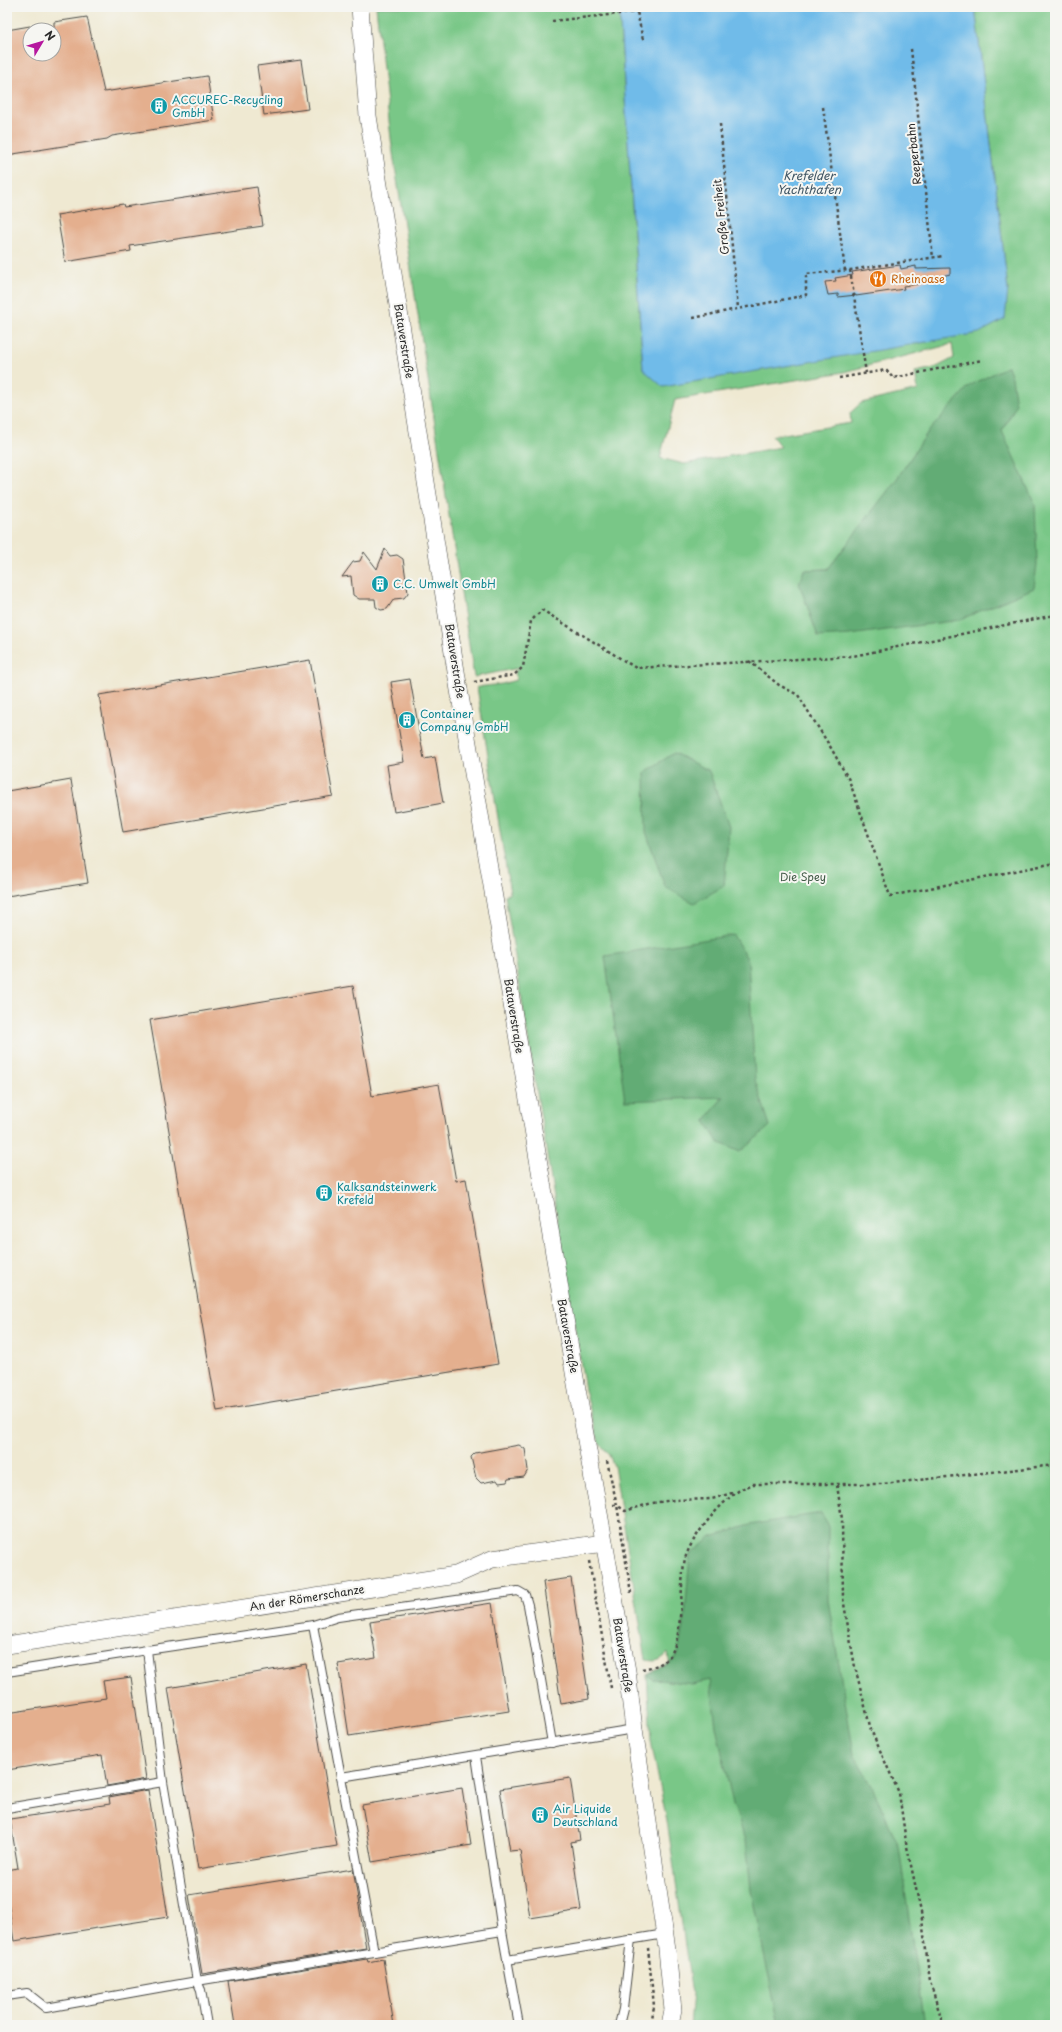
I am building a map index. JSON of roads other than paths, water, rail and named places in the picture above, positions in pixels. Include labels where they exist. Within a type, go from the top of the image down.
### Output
[{"type":"street","name":"Bataverstraße","points":[[360,7],[368,116],[458,684],[627,1671],[634,1729],[665,1934],[673,2010],[670,2025]]},
{"type":"street","name":"An der Römerschanze","points":[[7,1645],[456,1575],[492,1559],[604,1543]]},
{"type":"lane","points":[[7,1672],[313,1625],[338,1617],[518,1591],[525,1595],[528,1605],[552,1743]]},
{"type":"lane","points":[[313,1625],[374,1952]]},
{"type":"lane","points":[[146,1650],[163,1782],[197,1981],[201,1990],[207,2025]]},
{"type":"lane","points":[[341,1777],[634,1729]]},
{"type":"lane","points":[[476,1756],[502,1932],[519,2025]]},
{"type":"lane","points":[[7,1808],[163,1782]]},
{"type":"lane","points":[[7,1996],[27,1993],[46,2008],[197,1981],[502,1932]]},
{"type":"lane","points":[[507,1960],[665,1934]]},
{"type":"lane","points":[[619,2025],[623,2009],[631,1939]]},
{"type":"water","name":"Krefelder Yachthafen","points":[[619,7],[975,7],[1008,290],[1005,319],[979,333],[663,387],[643,369]]},
{"type":"place","name":"ACCUREC-Recycling GmbH","points":[[159,106]]},
{"type":"place","name":"Rheinoase","points":[[878,279]]},
{"type":"place","name":"C.C. Umwelt GmbH","points":[[380,584]]},
{"type":"place","name":"Container Company GmbH","points":[[407,720]]},
{"type":"place","name":"Kalksandsteinwerk Krefeld","points":[[324,1193]]},
{"type":"place","name":"Air Liquide Deutschland","points":[[540,1815]]},
{"type":"park label","name":"Die Spey","points":[[803,877]]}]
